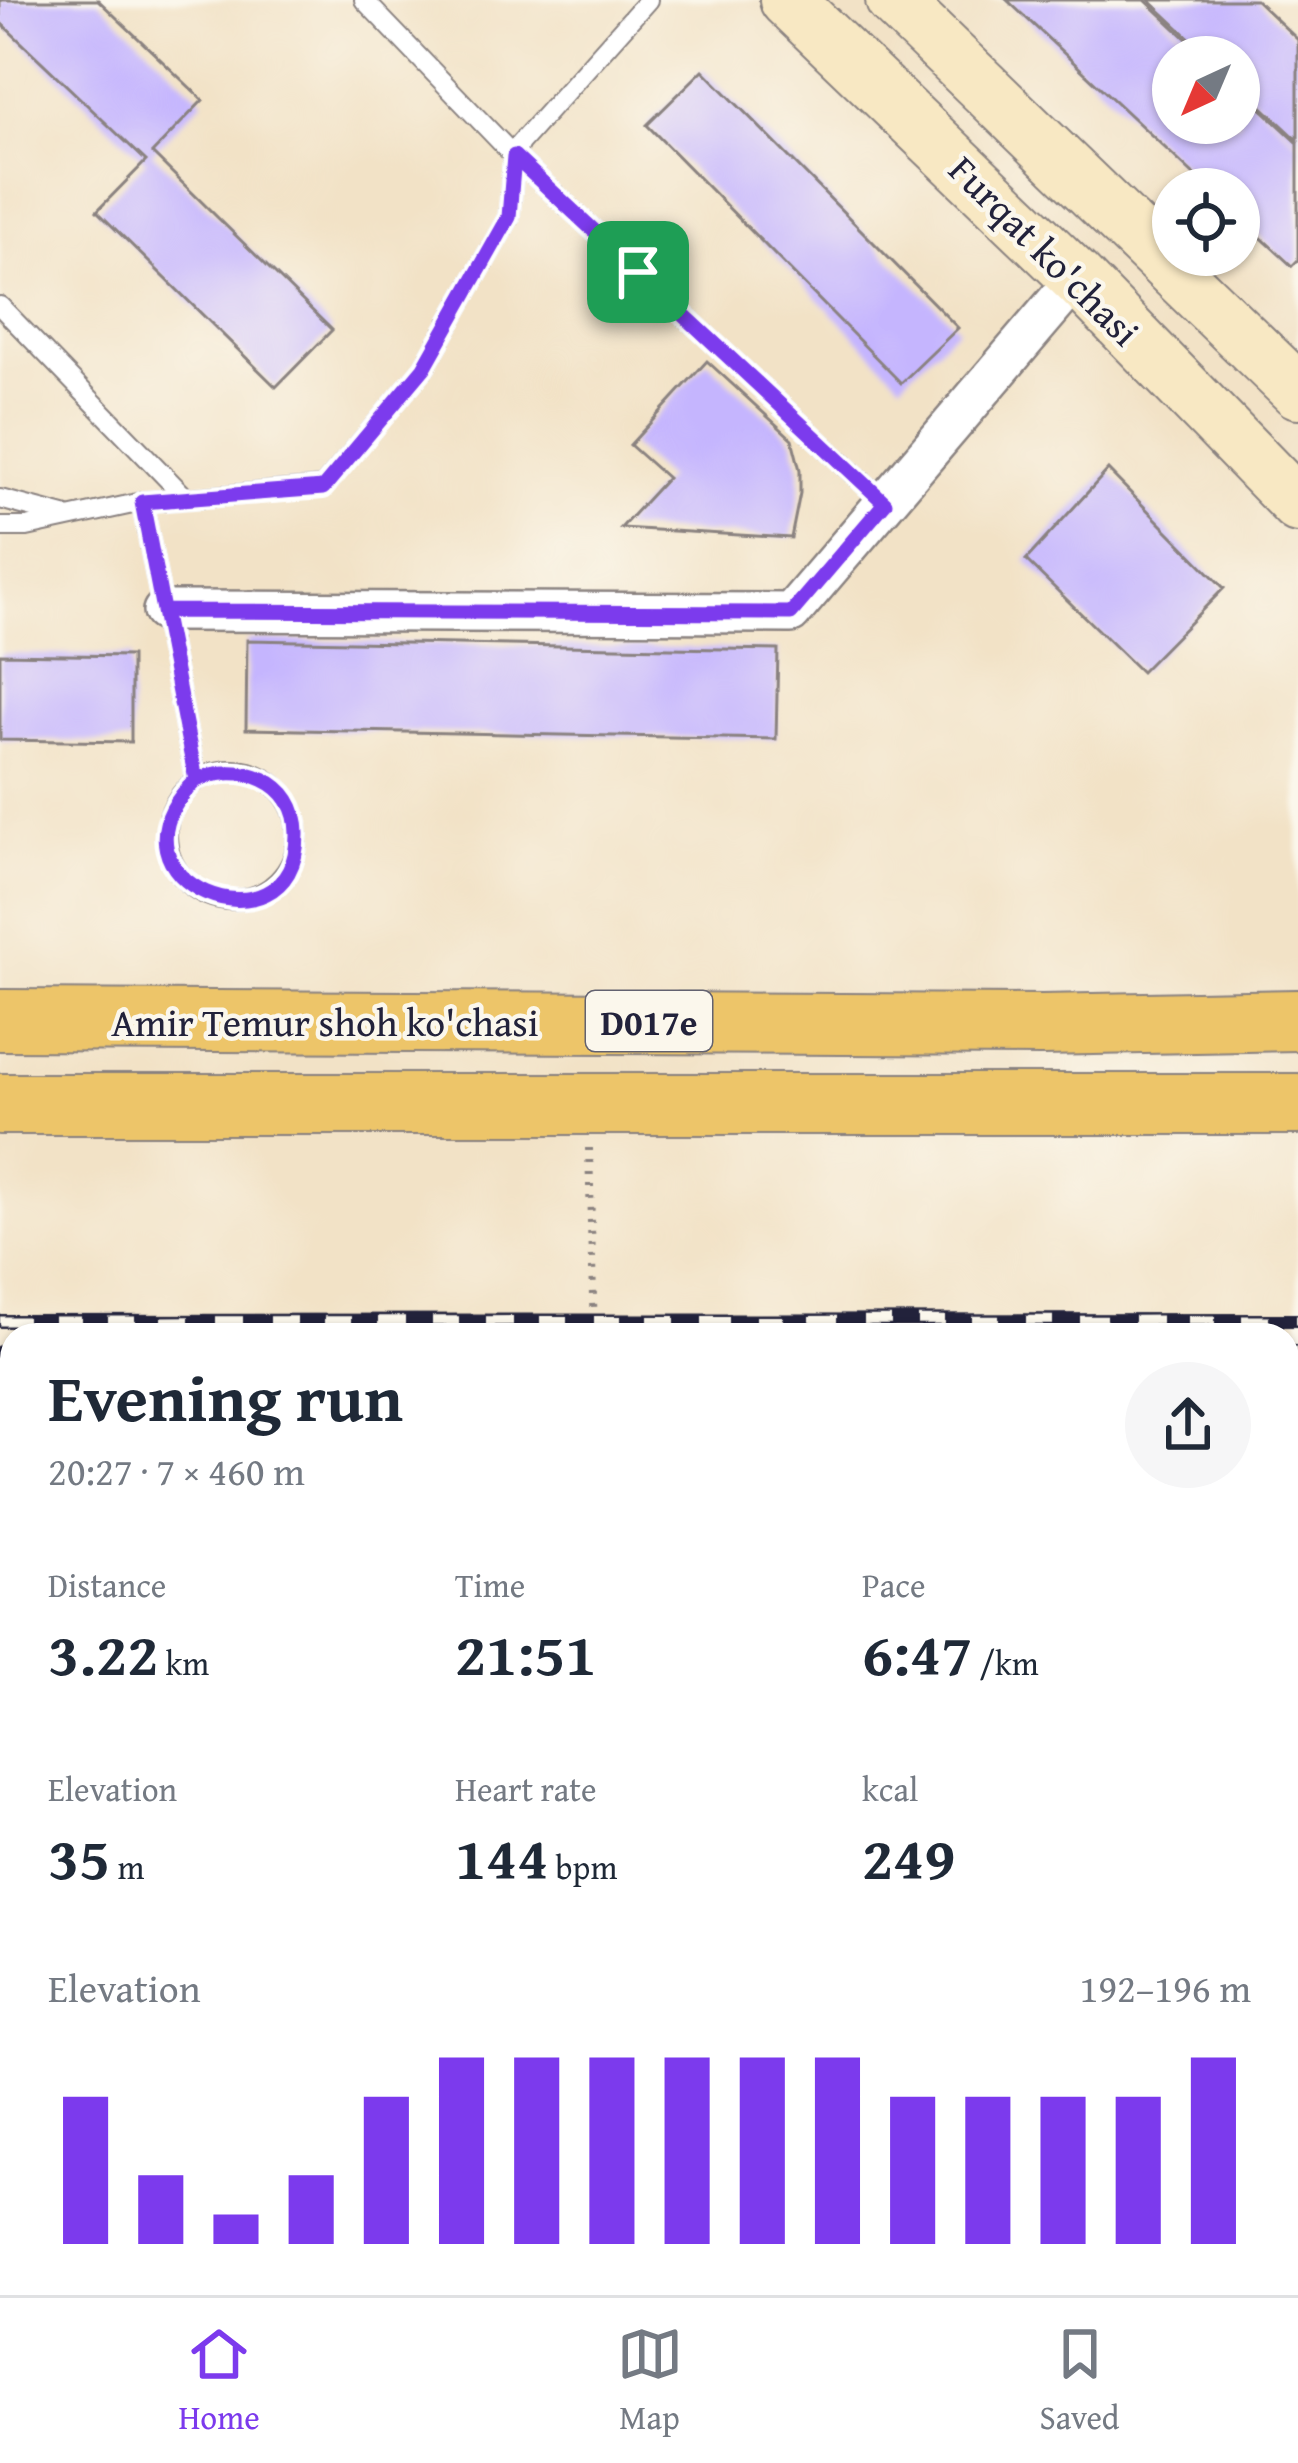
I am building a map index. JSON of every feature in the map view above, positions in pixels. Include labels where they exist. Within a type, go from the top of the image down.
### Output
[{"type":"main road","name":"Furqat ko'chasi","points":[[787,0],[1076,278],[1298,505]]},
{"type":"main road","name":"Furqat ko'chasi","points":[[893,0],[1298,391]]},
{"type":"main road","name":"Amir Temur shoh ko'chasi","points":[[0,1020],[1042,1025],[1298,1020]]},
{"type":"main road","name":"D017e","points":[[0,1104],[1298,1104]]},
{"type":"street","points":[[163,611],[791,613],[1076,278]]},
{"type":"lane","points":[[364,0],[514,156],[885,503]]},
{"type":"lane","points":[[0,527],[27,526],[142,502],[323,488],[424,368],[509,217],[514,156],[520,143],[648,0]]},
{"type":"lane","points":[[0,306],[186,498]]},
{"type":"lane","points":[[0,499],[68,518]]},
{"type":"lane","points":[[142,502],[196,780]]},
{"type":"lane","points":[[239,770],[279,788],[292,807],[298,829],[288,871],[274,886],[235,901],[214,898],[180,875],[166,836],[180,795],[196,780],[217,771],[239,770]]},
{"type":"path","points":[[588,1104],[594,1323]]},
{"type":"building","points":[[0,0],[98,0],[203,100],[152,153],[332,330],[276,387],[97,211],[146,161],[0,22]]},
{"type":"building","points":[[1007,0],[1145,0],[1184,36],[1152,36],[1152,136]]},
{"type":"building","points":[[1149,0],[1256,0],[1298,40],[1298,140],[1260,105],[1260,36],[1188,36]]},
{"type":"building","points":[[703,70],[958,328],[901,383],[647,125]]},
{"type":"building","points":[[1260,108],[1298,143],[1298,260],[1292,266],[1260,236],[1260,168],[1187,168],[1161,144],[1260,144]]},
{"type":"building","points":[[707,361],[792,439],[800,493],[791,538],[621,528],[667,478],[630,445]]},
{"type":"building","points":[[1108,470],[1224,588],[1141,672],[1026,560]]},
{"type":"building","points":[[247,640],[778,650],[776,739],[246,729]]},
{"type":"building","points":[[0,654],[131,656],[131,742],[0,740]]},
{"type":"railway","points":[[0,1321],[1298,1320]]},
{"type":"route","points":[[638,272],[514,156],[509,217],[424,368],[323,488],[142,502],[196,780],[180,795],[166,836],[180,875],[196,889],[235,901],[274,886],[288,871],[298,829],[292,807],[279,788],[260,776],[217,771],[196,780],[163,611],[791,613],[885,503],[638,272]]}]
